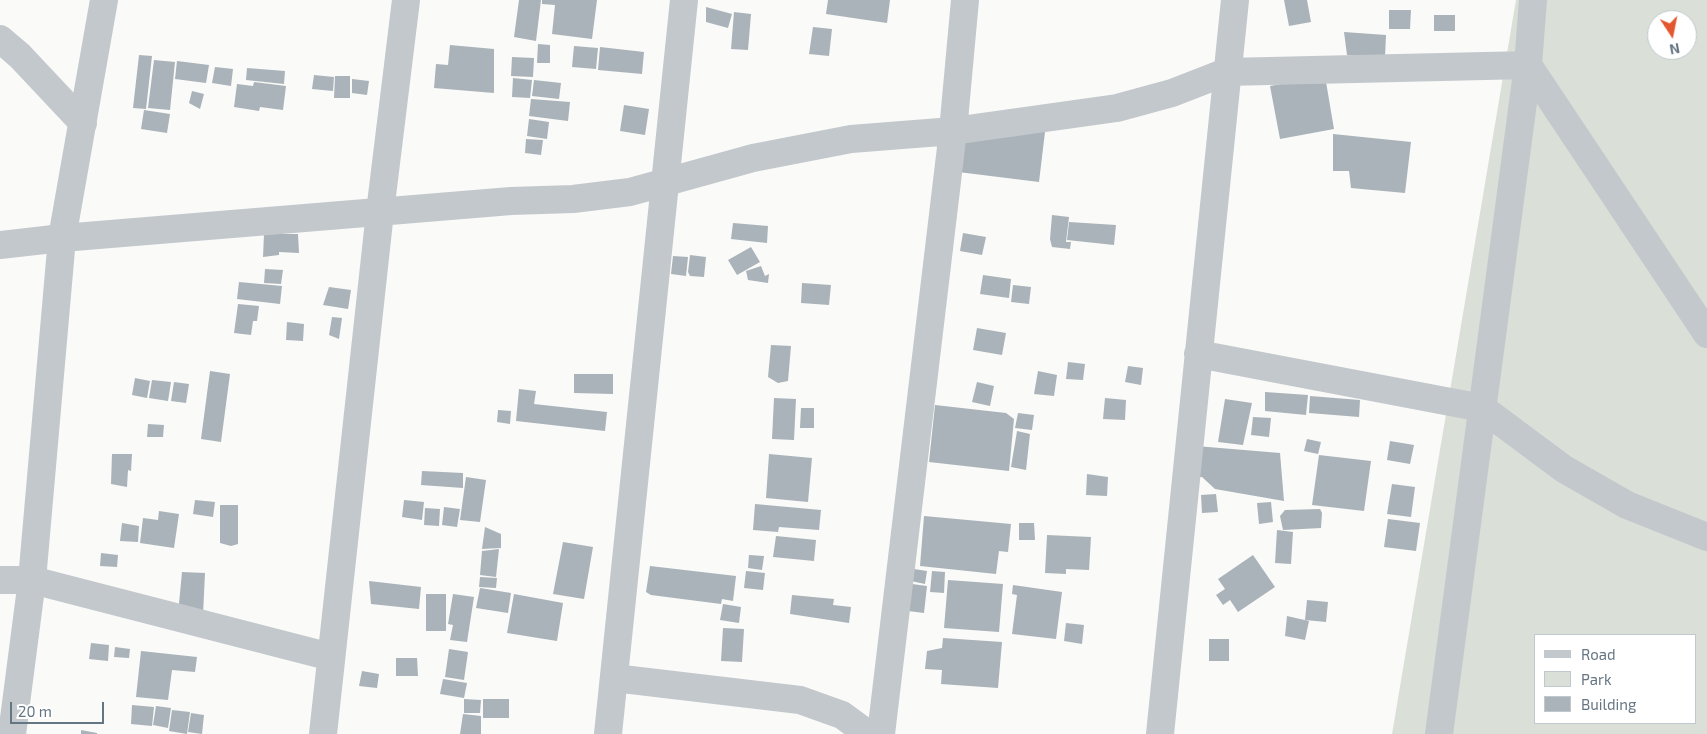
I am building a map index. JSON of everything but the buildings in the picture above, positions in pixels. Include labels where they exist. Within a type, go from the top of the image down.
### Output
[{"type":"street","points":[[12,734],[32,580],[62,238],[104,0]]},
{"type":"street","points":[[323,734],[380,212],[406,0]]},
{"type":"street","points":[[608,734],[684,0]]},
{"type":"street","points":[[881,734],[953,131],[965,0]]},
{"type":"street","points":[[1160,734],[1226,72],[1235,0]]},
{"type":"street","points":[[1439,734],[1528,65],[1533,0]]},
{"type":"street","points":[[0,39],[20,56],[82,123]]},
{"type":"street","points":[[0,245],[62,238],[380,212],[572,199],[630,192],[752,158],[851,138],[953,131],[1117,108],[1172,93],[1226,72],[1528,65]]},
{"type":"street","points":[[1528,65],[1707,334]]},
{"type":"street","points":[[1198,354],[1482,408],[1564,469],[1619,501],[1707,537]]},
{"type":"street","points":[[0,580],[32,580],[331,657]]},
{"type":"street","points":[[614,678],[800,700],[842,715],[868,734]]},
{"type":"green space","points":[[1516,0],[1707,0],[1707,734],[1392,734]]}]
